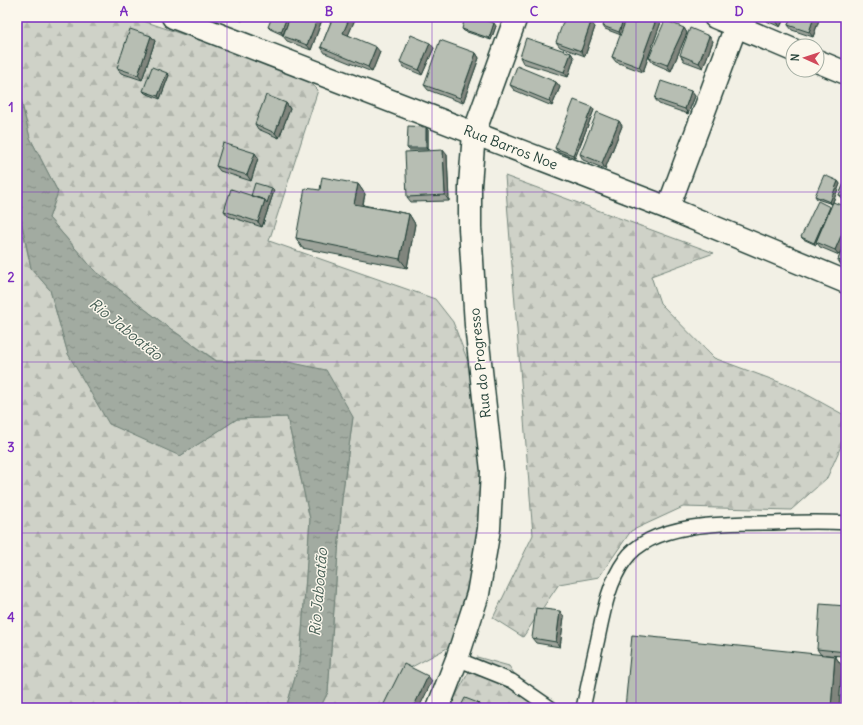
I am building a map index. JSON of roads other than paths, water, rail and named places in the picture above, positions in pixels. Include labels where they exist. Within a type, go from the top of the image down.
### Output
[{"type":"street","name":"Rua Barros Noe","points":[[173,17],[668,208],[846,282]]},
{"type":"street","name":"Rua do Progresso","points":[[438,708],[457,659],[478,594],[489,529],[492,471],[476,325],[470,228],[470,185],[474,133],[516,17]]},
{"type":"street","points":[[714,17],[785,47]]},
{"type":"street","points":[[668,208],[736,26]]},
{"type":"street","points":[[825,64],[846,73]]},
{"type":"lane","points":[[583,708],[603,613],[613,583],[625,559],[638,546],[664,533],[698,526],[734,523],[846,523]]},
{"type":"lane","points":[[457,659],[512,681],[551,708]]},
{"type":"water","name":"Rio Jaboatão","points":[[17,83],[30,138],[58,192],[49,218],[94,270],[168,327],[216,361],[288,362],[326,370],[353,417],[342,498],[328,692],[320,708],[286,708],[300,661],[310,519],[287,417],[237,419],[180,456],[109,424],[68,354],[50,290],[31,268],[17,200]]}]
